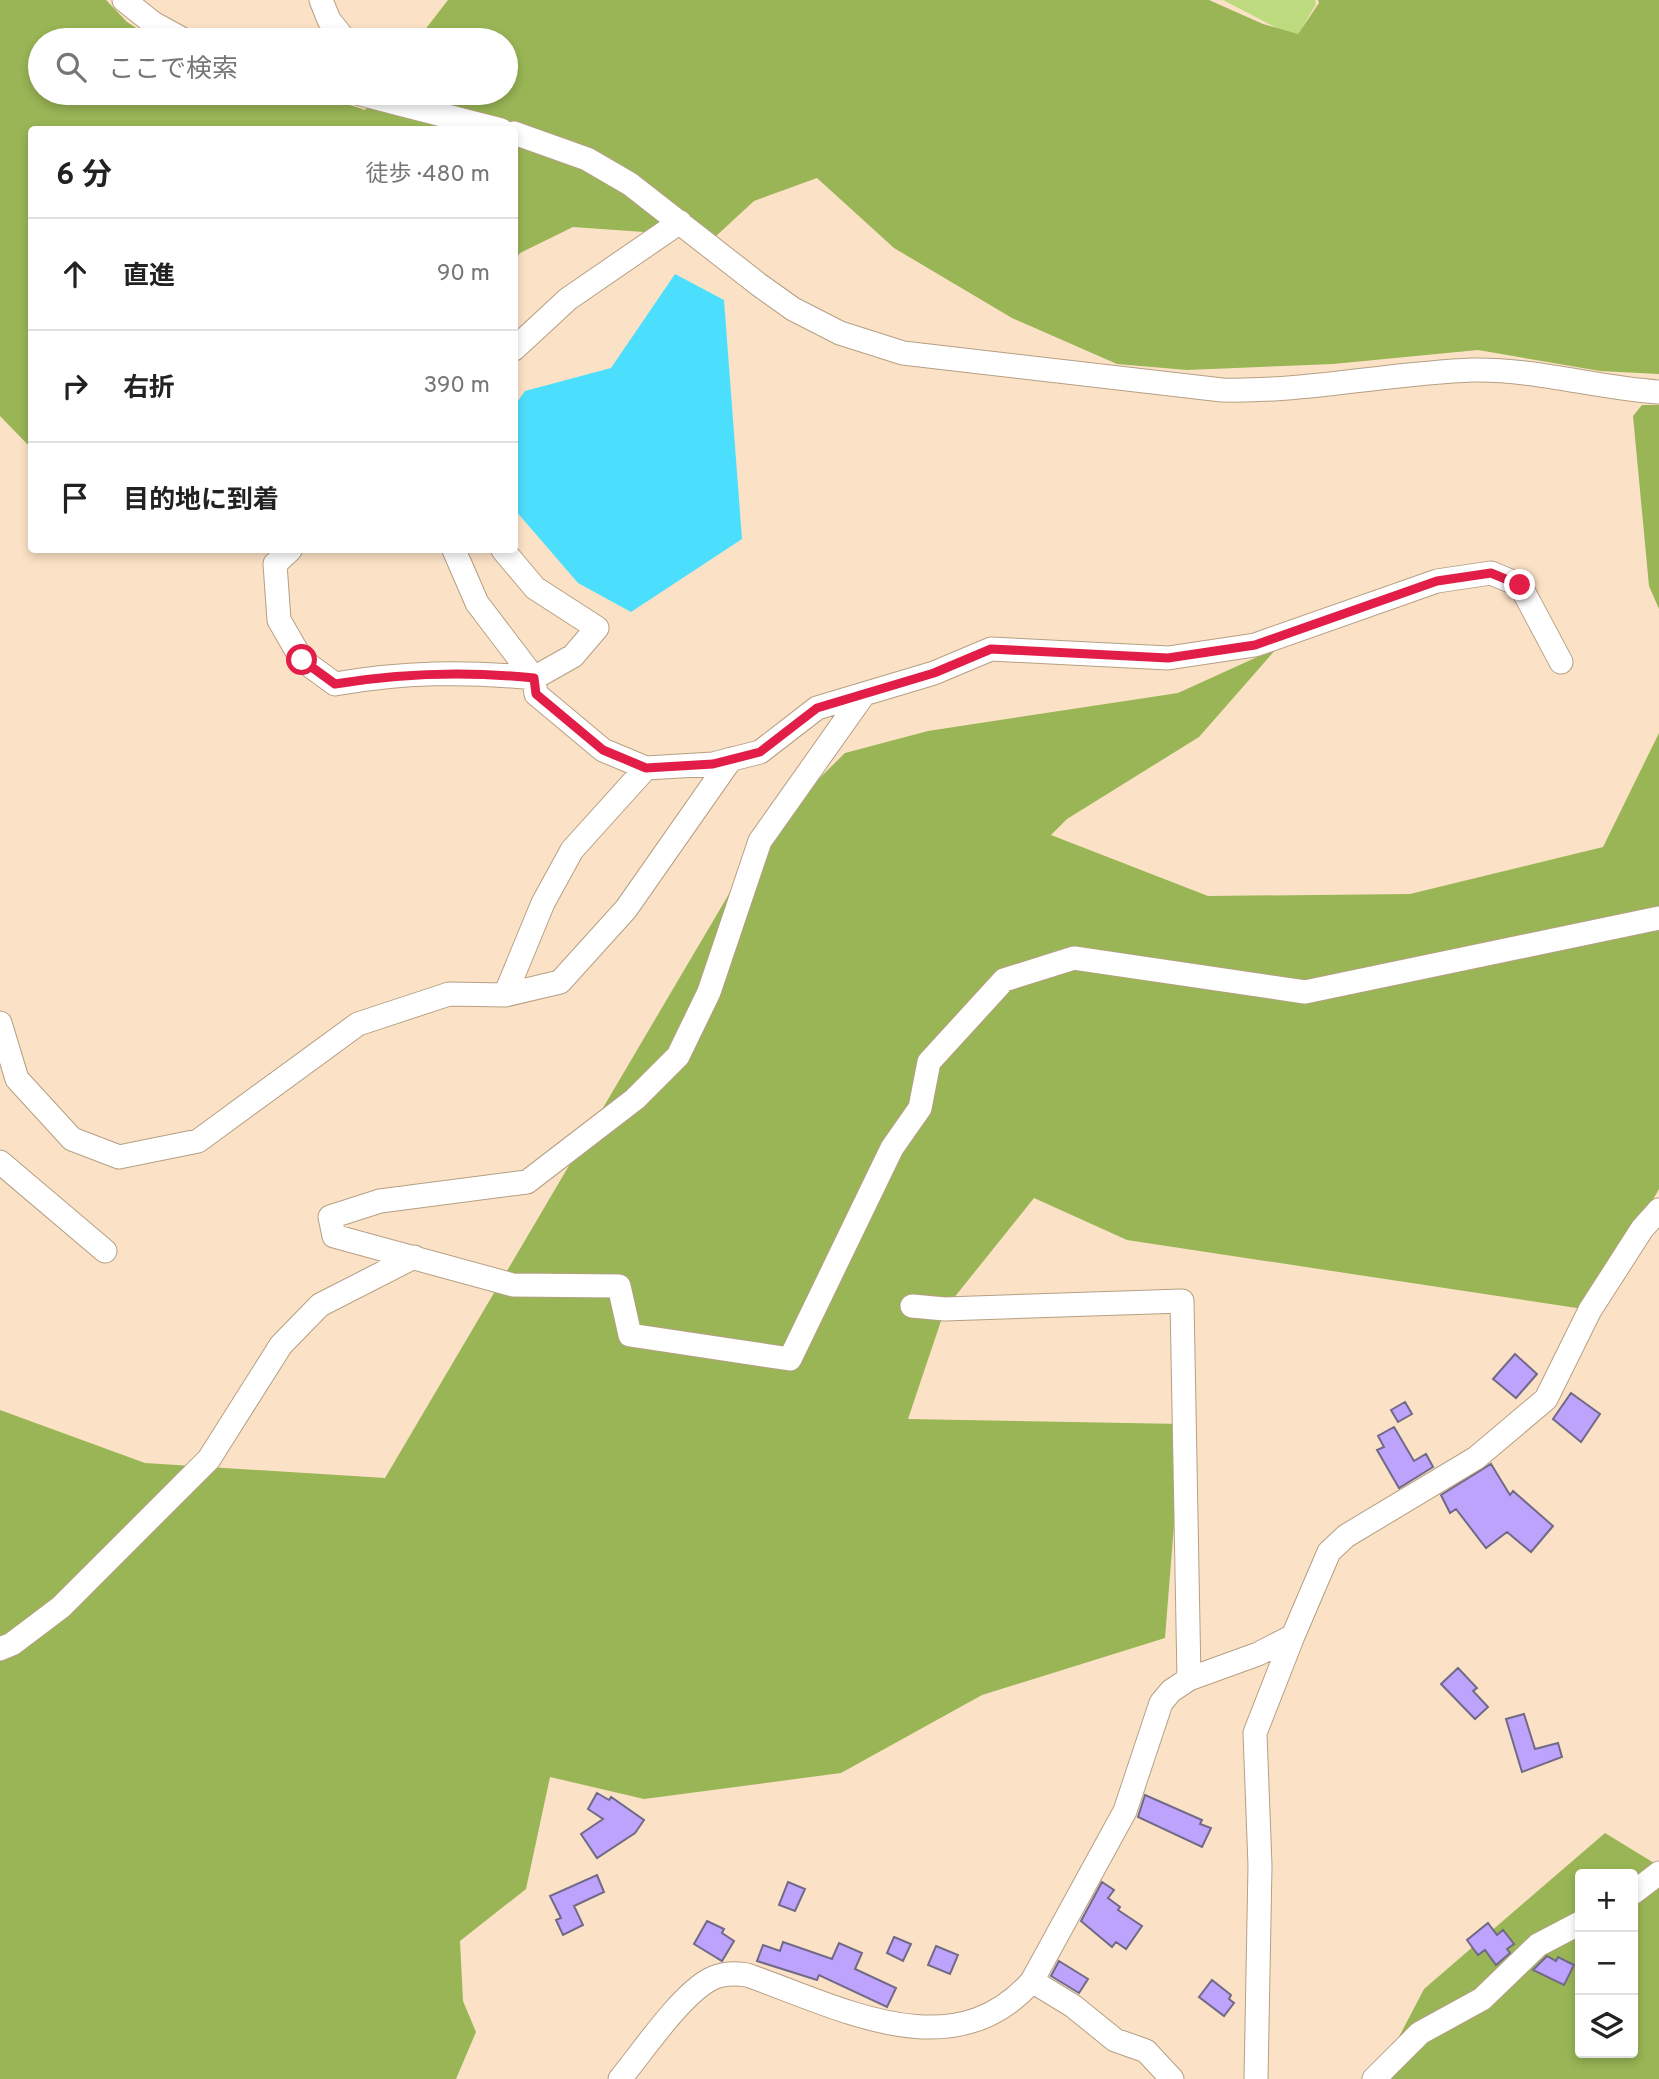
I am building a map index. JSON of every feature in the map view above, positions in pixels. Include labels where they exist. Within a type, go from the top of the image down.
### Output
[{"type":"street","points":[[124,0],[162,28]]},
{"type":"street","points":[[321,0],[335,28]]},
{"type":"street","points":[[404,105],[486,126]]},
{"type":"street","points":[[518,134],[587,159],[630,184],[793,309],[840,333],[903,353],[1222,390],[1267,391],[1416,373],[1476,370],[1521,373],[1659,392]]},
{"type":"street","points":[[518,345],[568,299],[680,222]]},
{"type":"street","points":[[287,553],[275,564],[279,621],[302,660],[335,684],[394,674],[484,673],[534,678],[573,656],[597,628],[535,588],[506,553]]},
{"type":"street","points":[[455,553],[477,603],[534,678],[536,694],[603,750],[646,768],[713,764],[760,752],[817,708],[934,673],[991,649],[1168,658],[1255,645],[1437,581],[1491,573],[1520,585],[1560,662]]},
{"type":"street","points":[[864,694],[760,841],[709,992],[678,1056],[635,1099],[527,1182],[380,1201],[330,1217],[334,1236],[513,1285],[619,1286],[630,1335],[790,1359],[892,1148],[920,1108],[929,1062],[1004,980],[1074,958],[1305,992],[1659,918]]},
{"type":"street","points":[[0,1023],[17,1079],[72,1139],[119,1157],[198,1141],[358,1024],[449,994],[505,995],[560,982],[626,909],[732,759]]},
{"type":"street","points":[[505,995],[542,903],[572,849],[646,768]]},
{"type":"street","points":[[0,1162],[105,1251]]},
{"type":"street","points":[[1256,2079],[1260,1866],[1255,1732],[1329,1552],[1346,1536],[1476,1458],[1546,1399],[1590,1310],[1642,1229],[1659,1210]]},
{"type":"street","points":[[0,1649],[12,1644],[61,1607],[209,1460],[281,1345],[320,1305],[414,1257]]},
{"type":"street","points":[[912,1306],[945,1309],[1182,1301],[1189,1679]]},
{"type":"street","points":[[620,2079],[690,1995],[710,1979],[729,1973],[747,1975],[894,2026],[935,2027],[974,2023],[1014,2001],[1032,1981],[1125,1811],[1161,1703],[1171,1690],[1189,1679],[1258,1654],[1293,1636]]},
{"type":"street","points":[[1638,1889],[1659,1873]]},
{"type":"street","points":[[1374,2079],[1420,2033],[1482,1999],[1538,1945],[1575,1926]]},
{"type":"street","points":[[1032,1981],[1073,2006],[1115,2040],[1146,2051],[1172,2079]]},
{"type":"green space","points":[[0,0],[106,0],[136,28],[28,28],[28,105],[349,105],[365,110],[369,105],[518,105],[518,28],[426,28],[448,0],[1209,0],[1263,24],[1298,34],[1319,3],[1318,0],[1659,0],[1659,374],[1600,371],[1478,350],[1333,364],[1187,370],[1117,364],[1012,318],[894,248],[817,178],[754,201],[715,237],[573,227],[518,256],[518,126],[28,126],[28,445],[0,416]]},
{"type":"green space","points":[[1223,0],[1315,0],[1316,4],[1296,38]]},
{"type":"green space","points":[[1642,405],[1659,405],[1659,609],[1649,586],[1633,416]]},
{"type":"green space","points":[[1277,648],[1199,737],[1067,819],[1051,835],[1208,896],[1410,894],[1603,847],[1659,733],[1659,1189],[1590,1310],[1127,1240],[1034,1198],[945,1309],[908,1419],[1182,1424],[1165,1638],[982,1695],[841,1773],[644,1799],[550,1777],[526,1889],[460,1941],[463,2001],[476,2032],[456,2079],[0,2079],[0,1410],[145,1463],[385,1478],[766,831],[845,753],[928,731],[1178,693]]},
{"type":"green space","points":[[1605,1833],[1659,1866],[1659,2079],[1377,2079],[1424,1989]]},
{"type":"water","points":[[675,274],[724,300],[742,539],[631,612],[578,583],[518,513],[518,401],[525,391],[611,368]]},
{"type":"building","points":[[1515,1354],[1537,1374],[1516,1398],[1493,1379]]},
{"type":"building","points":[[1571,1393],[1600,1414],[1581,1442],[1553,1419]]},
{"type":"building","points":[[1405,1402],[1412,1414],[1398,1422],[1391,1410]]},
{"type":"building","points":[[1394,1427],[1414,1461],[1426,1454],[1433,1467],[1399,1488],[1377,1450],[1384,1447],[1378,1436]]},
{"type":"building","points":[[1491,1464],[1510,1495],[1513,1491],[1553,1526],[1531,1552],[1507,1532],[1486,1548],[1456,1509],[1450,1513],[1441,1495]]},
{"type":"building","points":[[1458,1668],[1477,1688],[1473,1691],[1488,1707],[1475,1719],[1441,1684]]},
{"type":"building","points":[[1524,1714],[1535,1749],[1558,1743],[1562,1757],[1522,1772],[1506,1719]]},
{"type":"building","points":[[597,1793],[609,1800],[611,1797],[644,1820],[635,1833],[597,1858],[581,1834],[603,1819],[588,1809]]},
{"type":"building","points":[[1145,1795],[1202,1820],[1200,1824],[1211,1828],[1202,1847],[1138,1817]]},
{"type":"building","points":[[597,1875],[604,1892],[574,1906],[583,1925],[563,1935],[556,1920],[561,1918],[550,1896]]},
{"type":"building","points":[[788,1882],[805,1889],[795,1911],[779,1905]]},
{"type":"building","points":[[1102,1882],[1114,1890],[1108,1898],[1120,1907],[1118,1910],[1142,1926],[1126,1949],[1116,1942],[1112,1947],[1081,1921]]},
{"type":"building","points":[[707,1921],[724,1929],[722,1933],[734,1941],[722,1961],[694,1944]]},
{"type":"building","points":[[1488,1923],[1497,1935],[1503,1930],[1514,1944],[1507,1949],[1510,1953],[1496,1965],[1485,1950],[1478,1955],[1467,1940]]},
{"type":"building","points":[[894,1937],[911,1944],[903,1961],[887,1953]]},
{"type":"building","points":[[783,1942],[832,1959],[839,1943],[862,1953],[855,1969],[896,1988],[887,2007],[819,1975],[817,1980],[757,1961],[763,1945],[780,1951]]},
{"type":"building","points":[[936,1946],[958,1955],[950,1974],[928,1965]]},
{"type":"building","points":[[1547,1956],[1556,1961],[1558,1957],[1574,1965],[1564,1985],[1533,1970]]},
{"type":"building","points":[[1059,1961],[1088,1979],[1079,1993],[1051,1976]]},
{"type":"building","points":[[1212,1980],[1231,1995],[1229,1999],[1234,2003],[1224,2016],[1199,1997]]},
{"type":"route","points":[[302,660],[335,684],[394,674],[484,673],[534,678],[536,694],[603,750],[646,768],[713,764],[760,752],[817,708],[934,673],[991,649],[1168,658],[1255,645],[1437,581],[1491,573],[1520,585]]}]
